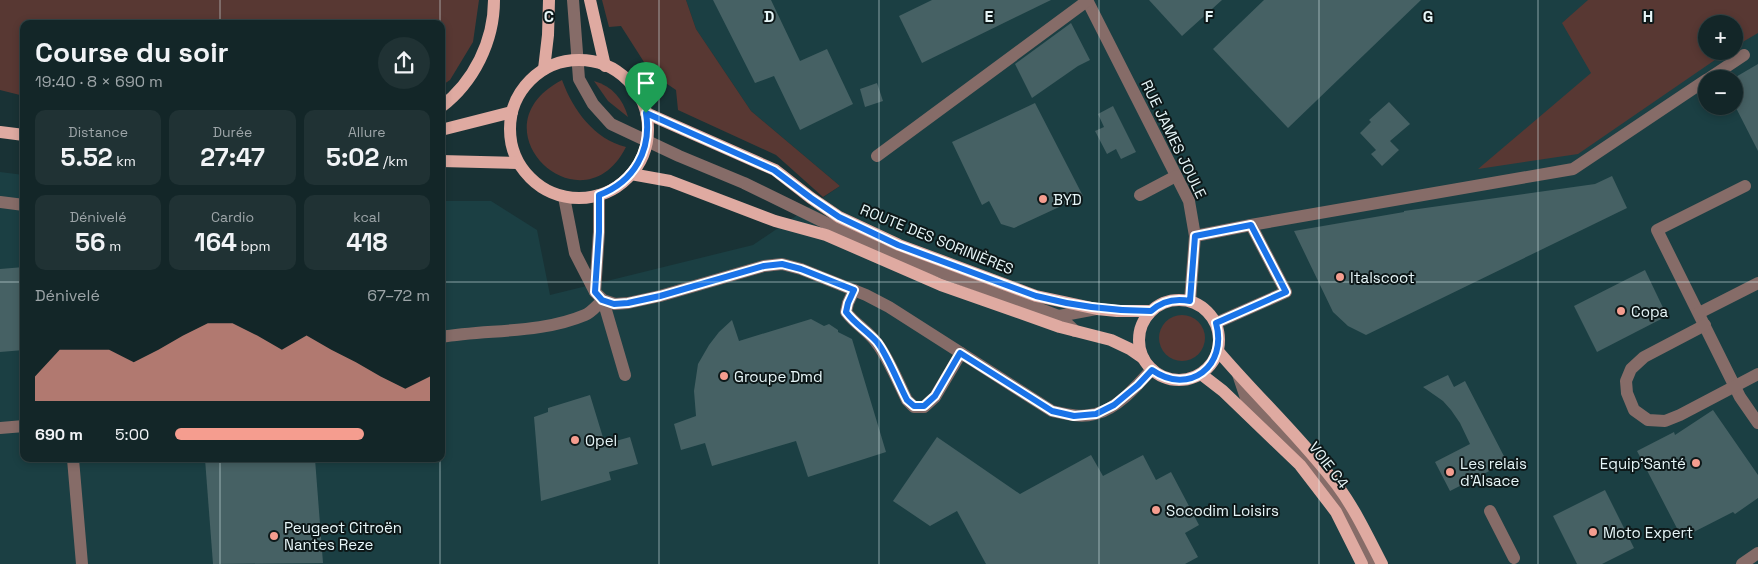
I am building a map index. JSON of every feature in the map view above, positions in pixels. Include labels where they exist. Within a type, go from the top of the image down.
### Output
[{"type":"main road","points":[[445,103],[466,82],[488,44],[494,19],[494,0]]},
{"type":"main road","points":[[544,69],[548,36],[549,0]]},
{"type":"main road","points":[[590,0],[605,66]]},
{"type":"main road","points":[[577,60],[591,61],[605,66],[624,77],[631,84],[642,103],[648,122],[647,141],[638,164],[631,174],[616,187],[599,195],[582,198],[564,196],[542,188],[533,180],[518,163],[512,146],[510,129],[512,112],[522,90],[530,81],[544,69],[562,62],[577,60]]},
{"type":"main road","points":[[445,129],[512,112]]},
{"type":"main road","name":"ROUTE DES SORINIÈRES","points":[[646,113],[774,170],[839,217],[898,245],[1036,296],[1097,309],[1151,311],[1156,306],[1169,301],[1190,301]]},
{"type":"main road","points":[[0,132],[20,134]]},
{"type":"main road","points":[[445,161],[518,163]]},
{"type":"main road","points":[[631,174],[670,181],[775,222],[826,235],[941,285],[1074,331],[1111,340],[1143,358],[1152,370],[1172,379],[1187,379],[1200,374],[1214,360],[1218,351],[1219,342],[1216,323],[1206,309],[1190,301]]},
{"type":"main road","points":[[1143,358],[1139,344],[1140,330],[1151,311]]},
{"type":"main road","points":[[1218,351],[1307,448],[1336,484],[1353,509],[1382,564]]},
{"type":"main road","points":[[1200,374],[1222,391],[1300,466],[1336,512],[1362,564]]},
{"type":"street","points":[[572,0],[579,79],[593,104],[611,124],[744,183],[879,249],[1059,316],[1074,331]]},
{"type":"street","name":"RUE JAMES JOULE","points":[[877,156],[1087,1],[1189,201],[1195,236],[1190,301]]},
{"type":"street","points":[[1721,70],[1744,55]]},
{"type":"street","points":[[1195,236],[1573,169],[1698,85]]},
{"type":"street","points":[[1140,195],[1176,176]]},
{"type":"street","points":[[1745,186],[1657,230],[1735,386],[1758,423]]},
{"type":"street","points":[[445,336],[513,331],[558,323],[587,314],[599,296],[599,195]]},
{"type":"street","points":[[564,196],[575,253],[599,296],[625,375]]},
{"type":"street","points":[[0,202],[20,204]]},
{"type":"street","points":[[1216,323],[1286,292],[1251,225]]},
{"type":"street","points":[[599,296],[614,304],[628,303],[660,296],[764,266],[782,264],[801,269],[889,306],[1052,411],[1074,416],[1096,414],[1114,405],[1138,385],[1152,370]]},
{"type":"street","points":[[1699,313],[1758,283]]},
{"type":"street","points":[[854,290],[846,312],[878,344],[907,400],[914,406],[924,406],[935,396],[960,353]]},
{"type":"street","points":[[1059,316],[1097,309]]},
{"type":"street","points":[[1705,325],[1644,357],[1631,370],[1626,381],[1626,393],[1634,410],[1648,420],[1665,421],[1758,374]]},
{"type":"street","name":"VOIE C4","points":[[1238,374],[1246,398],[1303,456],[1340,506],[1371,564]]},
{"type":"street","name":"VOIE C4","points":[[1222,391],[1246,398]]},
{"type":"street","points":[[0,428],[20,426]]},
{"type":"street","points":[[73,462],[82,564]]},
{"type":"street","points":[[1490,511],[1514,558]]},
{"type":"street","points":[[1742,564],[1758,553]]},
{"type":"shaded area","points":[[0,0],[479,0],[473,42],[450,80],[445,83],[445,20],[20,20],[20,95],[0,90]]},
{"type":"shaded area","points":[[602,0],[686,0],[696,29],[751,111],[840,186],[823,197],[776,155],[678,110],[676,90],[651,73],[621,26],[609,27]]},
{"type":"shaded area","points":[[686,0],[1758,0],[1758,564],[0,564],[0,172],[20,174],[20,462],[445,462],[445,201],[491,201],[537,230],[550,295],[753,245],[840,186],[751,111],[696,29]]},
{"type":"shaded area","points":[[1588,0],[1758,0],[1758,33],[1743,42],[1743,15],[1698,15],[1698,60],[1715,60],[1578,154],[1478,169],[1591,73],[1562,23]]},
{"type":"shaded area","points":[[562,80],[572,102],[586,122],[604,137],[626,147],[607,171],[584,180],[562,177],[543,164],[530,145],[527,123],[537,100]]},
{"type":"shaded area","points":[[594,81],[606,86],[616,94],[623,104],[628,117],[608,101]]},
{"type":"shaded area","points":[[1182,315],[1195,319],[1201,325],[1205,338],[1201,351],[1195,357],[1182,361],[1169,357],[1163,351],[1159,338],[1163,325],[1169,319]]},
{"type":"building","points":[[713,0],[771,0],[800,61],[827,49],[853,104],[800,130],[774,76],[755,83]]},
{"type":"building","points":[[932,0],[1051,0],[922,63],[899,16]]},
{"type":"building","points":[[1149,0],[1222,0],[1182,36]]},
{"type":"building","points":[[1264,0],[1421,0],[1288,128],[1213,49]]},
{"type":"building","points":[[1071,23],[1090,60],[1078,66],[1032,98],[1015,64]]},
{"type":"building","points":[[1758,64],[1758,151],[1740,115],[1743,115],[1743,73]]},
{"type":"building","points":[[877,83],[883,101],[865,107],[860,89]]},
{"type":"building","points":[[1389,102],[1410,124],[1390,141],[1399,150],[1382,166],[1371,154],[1376,150],[1360,133],[1371,122],[1369,120]]},
{"type":"building","points":[[1035,103],[1083,196],[1014,228],[1001,224],[989,201],[982,205],[952,142]]},
{"type":"building","points":[[1113,106],[1136,152],[1121,159],[1116,149],[1107,154],[1095,131],[1104,127],[1098,114]]},
{"type":"building","points":[[1612,176],[1627,208],[1366,335],[1348,326],[1333,312],[1294,231],[1404,211],[1595,184]]},
{"type":"building","points":[[20,267],[20,350],[0,352],[0,269]]},
{"type":"building","name":"Copa","points":[[1645,270],[1667,316],[1597,352],[1574,306]]},
{"type":"building","points":[[811,319],[824,326],[829,324],[838,332],[852,339],[886,452],[808,477],[796,441],[712,466],[705,443],[681,450],[674,424],[696,416],[694,391],[698,364],[719,332],[732,320],[739,341]]},
{"type":"building","points":[[1448,375],[1454,387],[1465,381],[1507,462],[1450,491],[1435,462],[1470,444],[1460,423],[1451,410],[1443,401],[1423,387]]},
{"type":"building","points":[[590,395],[605,444],[630,437],[638,464],[609,472],[611,480],[541,501],[534,417],[548,412],[548,408]]},
{"type":"building","name":"Equip'Santé","points":[[1713,410],[1758,475],[1758,498],[1735,514],[1733,512],[1682,538],[1637,451],[1674,432],[1675,435]]},
{"type":"building","points":[[937,437],[1020,494],[1091,455],[1103,476],[1143,455],[1156,480],[1171,472],[1199,525],[1185,533],[1198,557],[1185,564],[986,564],[957,511],[930,526],[893,501]]},
{"type":"building","name":"Peugeot Citroën Nantes Reze","points":[[205,462],[315,462],[323,563],[213,564]]},
{"type":"building","name":"Moto Expert","points":[[1605,490],[1634,548],[1602,564],[1577,564],[1553,516]]},
{"type":"place","name":"BYD","points":[[1043,199]]},
{"type":"place","name":"Italscoot","points":[[1340,277]]},
{"type":"place","name":"Copa","points":[[1621,311]]},
{"type":"place","name":"Groupe Dmd","points":[[724,376]]},
{"type":"place","name":"Opel","points":[[575,440]]},
{"type":"place","name":"Equip'Santé","points":[[1696,463]]},
{"type":"place","name":"Les relais d'Alsace","points":[[1450,472]]},
{"type":"place","name":"Socodim Loisirs","points":[[1156,510]]},
{"type":"place","name":"Moto Expert","points":[[1593,532]]},
{"type":"place","name":"Peugeot Citroën Nantes Reze","points":[[274,536]]},
{"type":"route","points":[[646,113],[774,170],[839,217],[898,245],[1036,296],[1097,309],[1117,311],[1151,311],[1156,306],[1169,301],[1190,301],[1195,236],[1251,225],[1286,292],[1216,323],[1219,332],[1218,351],[1208,368],[1200,374],[1179,380],[1165,377],[1152,370],[1138,385],[1114,405],[1096,414],[1074,416],[1052,411],[960,353],[935,396],[924,406],[914,406],[907,400],[878,344],[846,312],[854,290],[801,269],[782,264],[764,266],[660,296],[628,303],[614,304],[602,300],[595,292],[599,232],[599,195],[608,192],[624,181],[638,164],[644,153],[647,141],[648,122],[646,113]]}]
